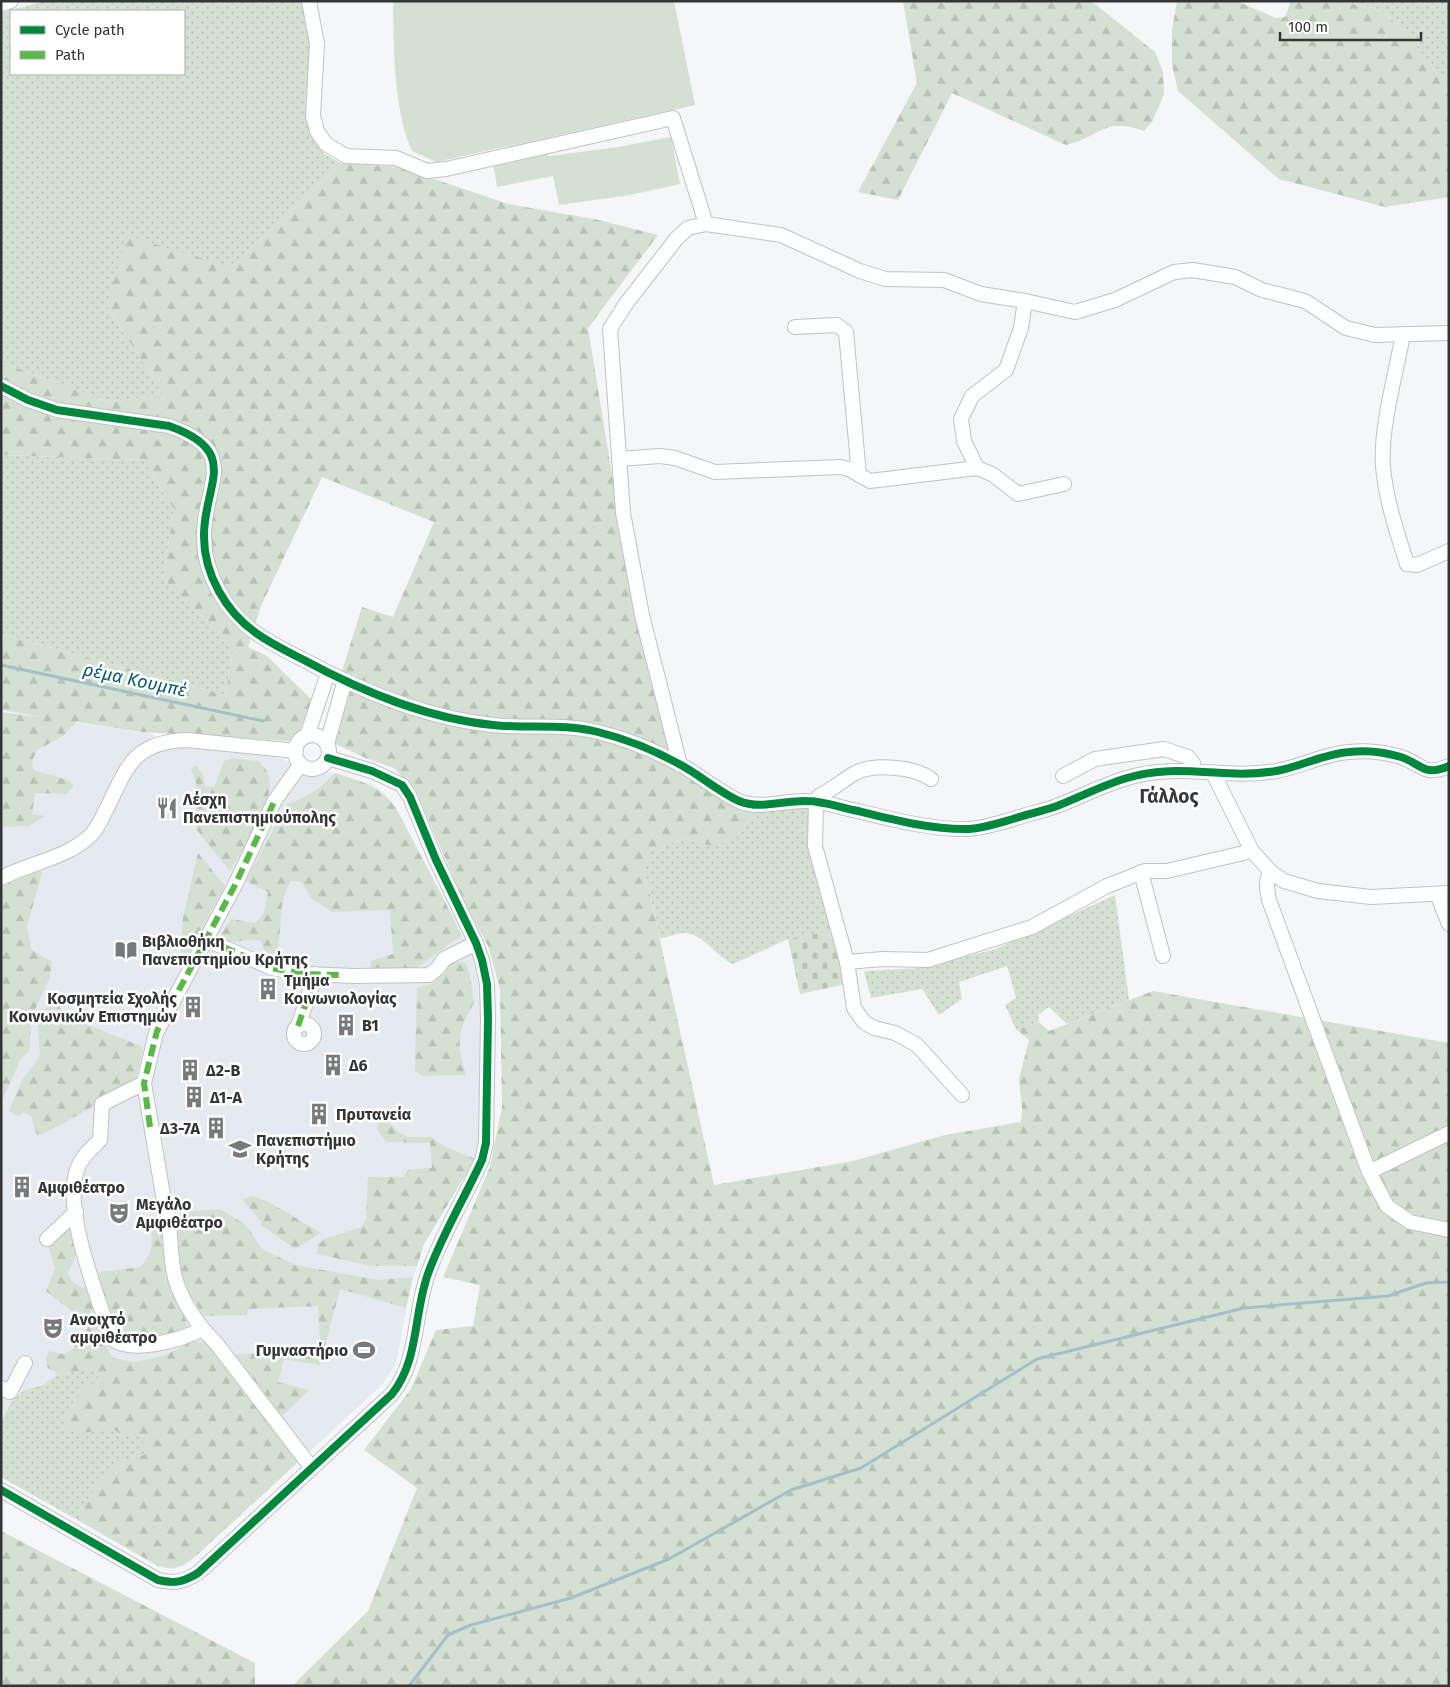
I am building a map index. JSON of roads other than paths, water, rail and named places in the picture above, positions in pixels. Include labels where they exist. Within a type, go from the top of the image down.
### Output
[{"type":"street","points":[[1,4],[11,1]]},
{"type":"street","points":[[310,1],[316,44],[313,116],[317,131],[326,144],[346,156],[396,158],[427,171],[446,169],[673,118],[706,224]]},
{"type":"street","points":[[680,765],[642,615],[624,513],[610,328],[625,305],[677,238],[688,228],[706,224],[781,235],[860,271],[885,278],[944,280],[981,294],[1075,312],[1115,300],[1174,272],[1192,270],[1235,277],[1262,290],[1305,301],[1346,328],[1375,335],[1449,332]]},
{"type":"street","points":[[977,468],[964,442],[961,419],[972,396],[1006,370],[1021,328],[1025,301]]},
{"type":"street","points":[[795,327],[837,325],[846,332],[859,475]]},
{"type":"street","points":[[1403,334],[1384,439],[1383,466],[1387,496],[1407,564],[1417,565],[1449,551]]},
{"type":"street","points":[[1,386],[28,400],[57,410],[169,426],[187,432],[200,440],[208,450],[214,477],[203,534],[206,556],[222,598],[238,618],[256,633],[328,673],[395,703],[444,716],[494,726],[563,726],[600,732],[680,765],[720,790],[747,803],[758,805],[816,801],[906,822],[954,829],[975,828],[1057,806],[1125,778],[1169,769],[1213,773],[1280,771],[1309,760],[1355,752],[1377,752],[1405,758],[1423,771],[1433,771],[1449,766]]},
{"type":"street","points":[[619,459],[660,456],[675,458],[715,472],[840,467],[870,481],[977,468],[992,474],[1018,494],[1064,484]]},
{"type":"street","points":[[311,1467],[216,1343],[202,1330],[185,1301],[175,1278],[169,1210],[163,1195],[144,1083],[157,1031],[207,940],[275,800],[298,758],[298,744],[307,736],[328,673]]},
{"type":"street","points":[[1,878],[70,849],[91,835],[124,773],[133,760],[148,747],[172,740],[187,740],[298,758],[305,767],[316,768],[325,763],[345,680]]},
{"type":"street","points":[[1,1490],[158,1580],[172,1583],[184,1582],[198,1573],[392,1394],[403,1381],[411,1361],[415,1330],[428,1272],[482,1160],[487,1129],[487,984],[476,943],[436,860],[410,797],[402,785],[328,751],[316,736],[307,736]]},
{"type":"street","points":[[1063,776],[1095,759],[1164,749],[1188,757],[1193,763],[1194,771]]},
{"type":"street","points":[[931,779],[923,772],[912,769],[857,772],[819,796],[816,801],[815,846],[847,962],[849,985],[857,1014],[874,1028],[895,1033],[917,1045],[962,1095]]},
{"type":"street","points":[[1213,773],[1252,850],[1271,872],[1284,881],[1318,891],[1371,897],[1443,893],[1449,924]]},
{"type":"street","points":[[847,962],[883,959],[928,960],[1032,927],[1107,886],[1141,872],[1168,871],[1252,850]]},
{"type":"street","points":[[1141,872],[1162,956]]},
{"type":"street","points":[[1271,872],[1267,878],[1266,887],[1268,900],[1369,1172],[1387,1206],[1410,1222],[1449,1230]]},
{"type":"street","points":[[207,940],[272,968],[340,975],[429,975],[438,968],[444,959],[476,943]]},
{"type":"street","points":[[298,1026],[316,974]]},
{"type":"street","points":[[144,1083],[102,1104],[100,1140],[84,1157],[78,1167],[74,1182],[77,1231],[111,1338],[117,1345],[130,1346],[187,1338],[202,1330]]},
{"type":"street","points":[[1369,1172],[1449,1133]]},
{"type":"street","points":[[47,1239],[76,1212]]},
{"type":"street","points":[[1,1388],[10,1392],[25,1363]]},
{"type":"waterway","name":"ρέμα Κουμπέ","points":[[1,665],[263,721]]},
{"type":"waterway","points":[[409,1686],[448,1635],[471,1625],[571,1598],[669,1559],[791,1490],[861,1468],[1037,1359],[1244,1308],[1388,1296],[1426,1283],[1449,1282]]},
{"type":"place","name":"Λέσχη Πανεπιστημιούπολης","points":[[167,808]]},
{"type":"place","name":"Βιβλιοθήκη Πανεπιστημίου Κρήτης","points":[[126,950]]},
{"type":"place","name":"Τμήμα Κοινωνιολογίας","points":[[268,989]]},
{"type":"place","name":"Κοσμητεία Σχολής Κοινωνικών Επιστημών","points":[[193,1007]]},
{"type":"place","name":"Β1","points":[[346,1025]]},
{"type":"place","name":"Δ6","points":[[333,1065]]},
{"type":"place","name":"Δ2-Β","points":[[190,1070]]},
{"type":"place","name":"Δ1-Α","points":[[194,1097]]},
{"type":"place","name":"Πρυτανεία","points":[[319,1114]]},
{"type":"place","name":"Δ3-7Α","points":[[216,1128]]},
{"type":"place","name":"Πανεπιστήμιο Κρήτης","points":[[240,1149]]},
{"type":"place","name":"Αμφιθέατρο","points":[[22,1187]]},
{"type":"place","name":"Μεγάλο Αμφιθέατρο","points":[[119,1213]]},
{"type":"place","name":"Ανοιχτό αμφιθέατρο","points":[[53,1328]]},
{"type":"place","name":"Γυμναστήριο","points":[[364,1350]]},
{"type":"district","name":"Γάλλος","points":[[1169,796]]}]
